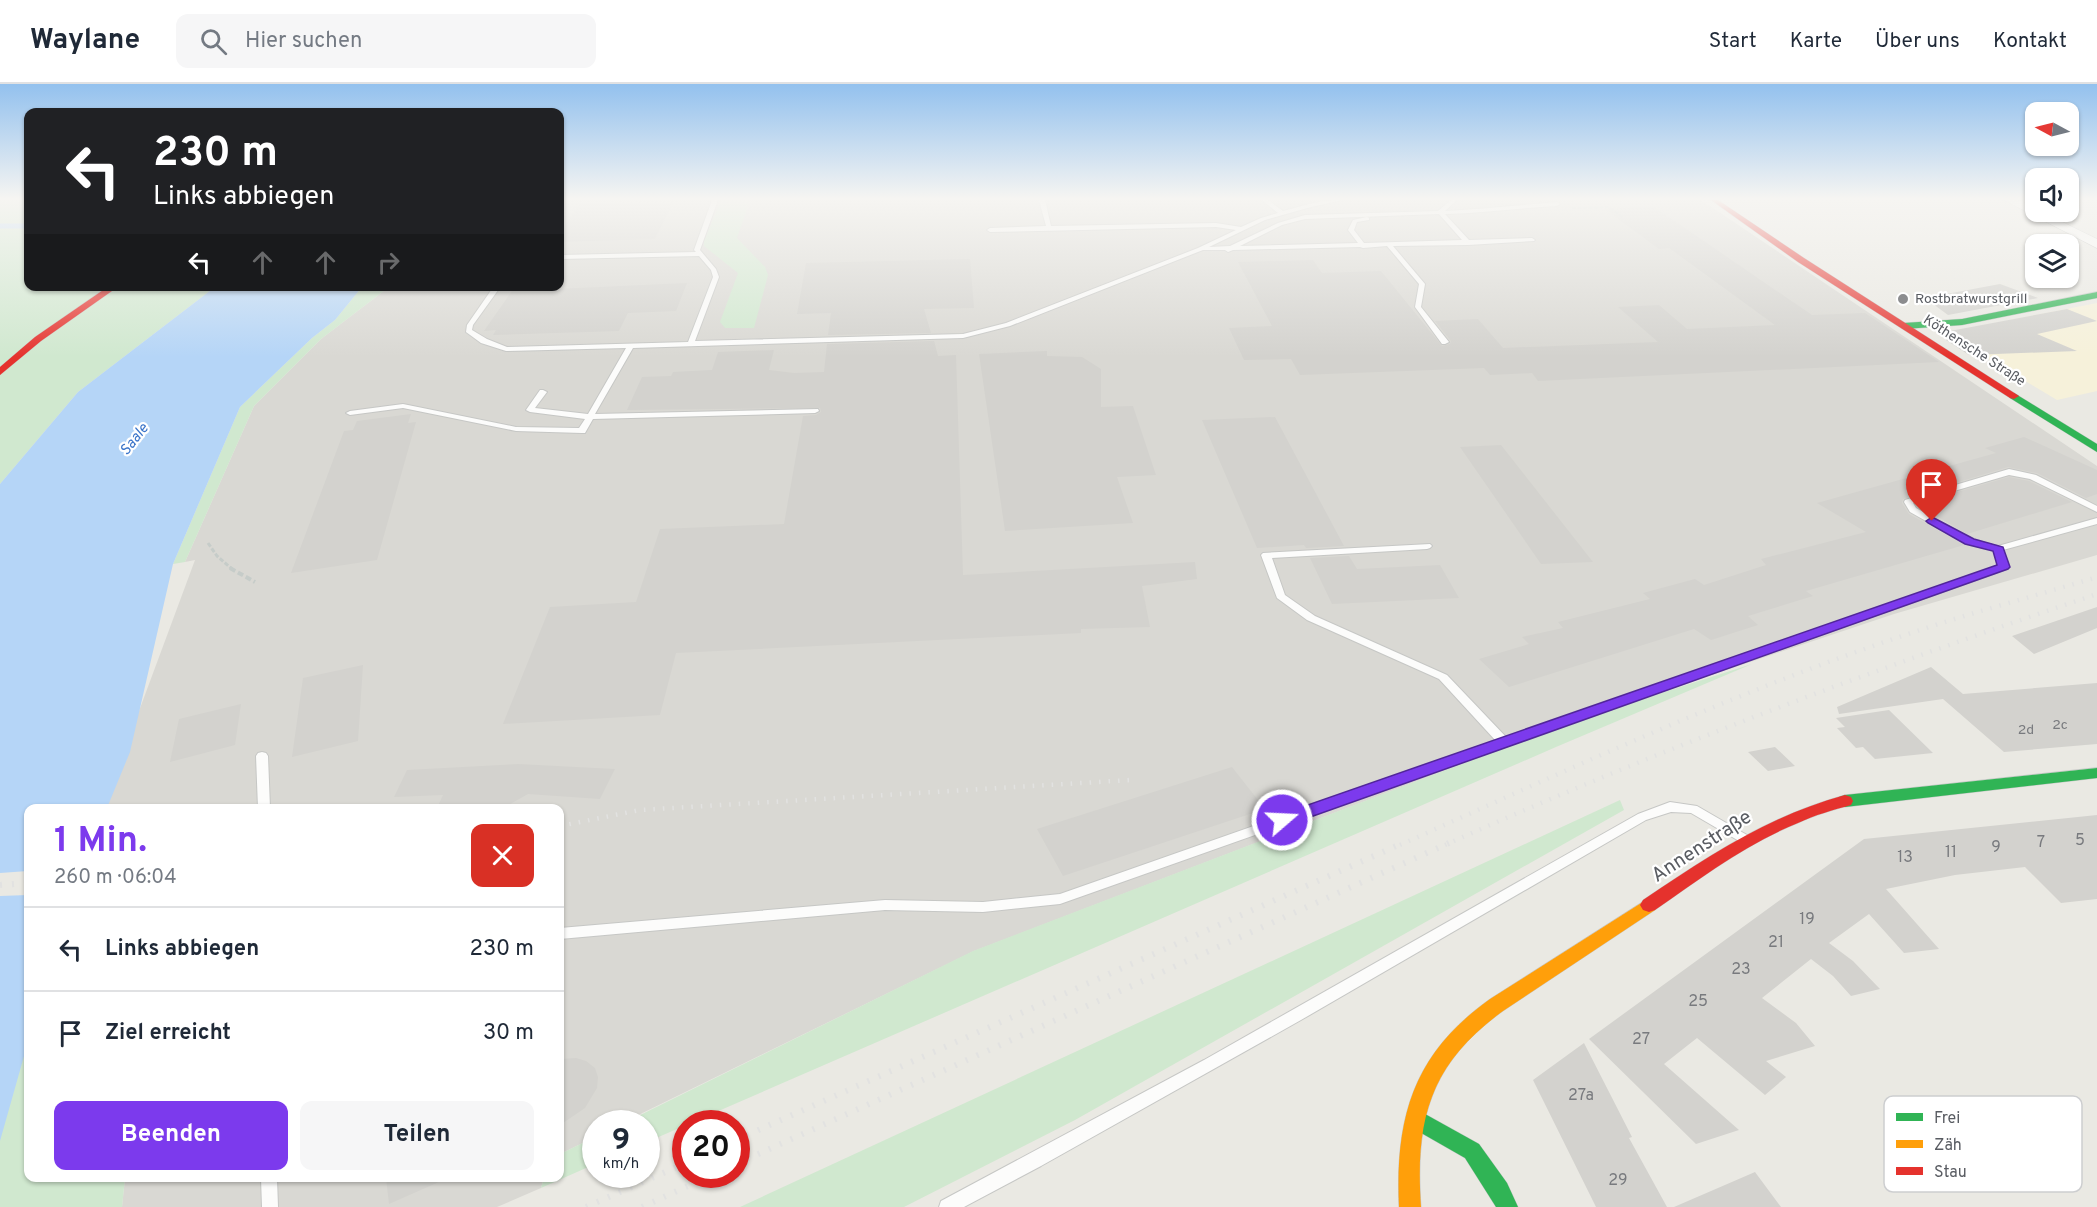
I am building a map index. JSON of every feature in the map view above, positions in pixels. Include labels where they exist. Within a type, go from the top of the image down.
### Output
[{"type":"main road","name":"Köthensche Straße","points":[[1790,252],[2097,450]]},
{"type":"main road","points":[[0,372],[38,339],[108,291]]},
{"type":"main road","points":[[1904,326],[1962,322],[2097,295]]},
{"type":"main road","name":"Annenstraße","points":[[1410,1207],[1409,1158],[1416,1119],[1428,1082],[1450,1045],[1473,1024],[1746,840],[1774,823],[1830,803],[2097,773]]},
{"type":"main road","points":[[1416,1119],[1472,1151],[1499,1190],[1506,1207]]},
{"type":"lane","points":[[494,291],[468,331],[484,341],[514,350],[926,338],[988,331],[1191,252]]},
{"type":"lane","points":[[1395,252],[1422,284],[1418,307],[1445,342]]},
{"type":"lane","points":[[564,257],[698,254],[714,270],[716,277],[690,345]]},
{"type":"lane","points":[[350,414],[403,406],[516,429],[582,431],[630,346]]},
{"type":"lane","points":[[543,392],[530,410],[590,417],[815,411]]},
{"type":"lane","points":[[2097,508],[2033,477],[2009,472],[1908,502],[1913,510],[1970,542],[1998,549],[2097,521]]},
{"type":"lane","points":[[1427,546],[1266,555],[1281,596],[1311,618],[1443,677],[1504,742]]},
{"type":"lane","points":[[564,934],[885,905],[983,907],[1060,898],[2004,567],[1998,549]]},
{"type":"lane","points":[[262,756],[264,804]]},
{"type":"lane","points":[[947,1207],[1049,1154],[1241,1047],[1642,817],[1670,807],[1693,809],[1746,840]]},
{"type":"lane","points":[[270,1182],[270,1207]]},
{"type":"path","points":[[208,543],[214,555],[222,563],[255,582]]},
{"type":"shaded area","points":[[564,252],[1779,252],[2097,466],[2097,555],[1894,614],[1574,721],[974,951],[649,1110],[582,1110],[582,1143],[564,1152],[564,804],[104,804],[195,560],[185,562],[254,406],[321,339],[384,291],[564,291]]},
{"type":"shaded area","points":[[2097,303],[2097,391],[2057,400],[1945,333]]},
{"type":"shaded area","points":[[125,1182],[543,1182],[541,1188],[497,1207],[122,1207]]},
{"type":"green space","points":[[0,252],[24,252],[24,291],[210,291],[78,392],[0,484]]},
{"type":"green space","points":[[712,252],[751,252],[765,267],[768,275],[754,328],[725,328],[720,322],[738,273]]},
{"type":"green space","points":[[359,291],[384,291],[321,339],[254,406],[185,562],[173,564],[240,407],[312,338],[335,320]]},
{"type":"green space","points":[[1752,664],[721,1110],[672,1110],[672,1131],[660,1136],[660,1110],[650,1110],[973,951],[1574,721]]},
{"type":"green space","points":[[1620,800],[1624,810],[1075,1120],[904,1207],[740,1207]]},
{"type":"green space","points":[[24,1019],[24,1182],[125,1182],[122,1207],[0,1207],[0,1084]]},
{"type":"green space","points":[[582,1143],[582,1170],[564,1178],[564,1152]]},
{"type":"green space","points":[[543,1182],[554,1182],[541,1188]]},
{"type":"water","name":"Saale","points":[[210,291],[359,291],[335,320],[312,338],[240,407],[173,564],[130,752],[109,804],[24,804],[24,1056],[0,1141],[0,484],[78,392]]},
{"type":"pier","points":[[24,871],[24,895],[0,896],[0,873]]},
{"type":"building","points":[[1675,252],[1720,252],[1812,315],[1865,313],[1939,362],[1538,381],[1532,373],[1490,375],[1484,368],[1300,375],[1291,359],[1244,360],[1229,328],[1272,326],[1238,262],[1313,260],[1322,273],[1381,271],[1442,346],[1450,344],[1451,341],[1435,321],[1478,319],[1503,348],[1658,342],[1618,307],[1659,305],[1687,329],[1775,325]]},
{"type":"building","points":[[970,259],[974,308],[924,309],[931,333],[828,335],[831,313],[797,314],[806,263]]},
{"type":"building","points":[[687,283],[676,311],[628,313],[619,331],[493,335],[496,330],[484,331],[512,291],[564,291],[564,289]]},
{"type":"building","points":[[2000,284],[2038,298],[1948,315],[1925,298]]},
{"type":"building","points":[[2067,309],[2097,321],[2037,334],[2077,351],[1969,355],[1946,340],[1950,331]]},
{"type":"building","points":[[934,341],[938,356],[956,355],[963,575],[1195,562],[1197,579],[1142,586],[1150,627],[1081,629],[1081,633],[676,653],[660,715],[503,724],[550,607],[636,602],[660,529],[784,524],[803,416],[816,415],[821,412],[820,408],[627,410],[642,377],[671,376],[673,372],[712,370],[718,352],[774,350],[769,370],[794,373],[824,372],[827,344]]},
{"type":"building","points":[[1047,351],[1047,356],[1082,357],[1101,369],[1101,407],[1133,406],[1156,475],[1117,477],[1133,523],[1005,531],[979,354]]},
{"type":"building","points":[[411,414],[408,423],[416,422],[377,560],[291,573],[344,431],[353,430],[357,421]]},
{"type":"building","points":[[1275,417],[1344,546],[1306,548],[1304,545],[1257,548],[1202,420]]},
{"type":"building","points":[[2024,437],[2097,470],[2097,494],[2086,498],[2037,473],[2008,467],[1903,499],[1902,503],[1909,514],[1964,545],[1806,591],[1813,596],[1748,616],[1758,625],[1711,640],[1694,629],[1509,687],[1479,659],[1529,644],[1522,637],[1563,628],[1558,622],[1650,599],[1643,593],[1695,579],[1704,585],[1766,565],[1761,559],[1866,532],[1817,503],[1996,453],[1985,448]]},
{"type":"building","points":[[1501,445],[1593,562],[1541,564],[1460,447]]},
{"type":"building","points":[[2009,477],[2029,481],[2072,502],[1967,534],[1916,504]]},
{"type":"building","points":[[1349,556],[1357,569],[1440,565],[1459,598],[1332,604],[1310,558]]},
{"type":"building","points":[[2097,607],[2097,628],[2034,654],[2012,636]]},
{"type":"building","points":[[363,665],[358,741],[292,757],[303,678]]},
{"type":"building","points":[[1931,667],[1963,694],[2097,683],[2097,744],[2004,752],[1943,699],[1839,714],[1837,707]]},
{"type":"building","points":[[241,704],[235,745],[170,762],[179,719]]},
{"type":"building","points":[[1889,710],[1933,753],[1875,759],[1863,747],[1856,748],[1837,728],[1845,727],[1836,718]]},
{"type":"building","points":[[1775,747],[1795,766],[1768,771],[1748,752]]},
{"type":"building","points":[[518,764],[615,769],[600,799],[528,794],[510,804],[439,804],[443,795],[394,797],[407,770]]},
{"type":"building","points":[[1232,767],[1265,809],[1063,876],[1037,829]]},
{"type":"building","points":[[2097,815],[2097,899],[2061,903],[2025,867],[1955,875],[1886,889],[1939,949],[1904,953],[1869,914],[1829,943],[1853,961],[1880,989],[1851,996],[1833,976],[1811,959],[1762,998],[1796,1023],[1815,1046],[1766,1061],[1786,1077],[1765,1095],[1697,1038],[1664,1064],[1739,1130],[1696,1144],[1589,1039],[1864,839]]},
{"type":"building","points":[[1584,1043],[1632,1137],[1629,1138],[1667,1207],[1596,1207],[1533,1080]]},
{"type":"building","points":[[576,1058],[586,1061],[595,1068],[598,1077],[597,1088],[585,1108],[564,1122],[564,1059]]},
{"type":"building","points":[[1755,1172],[1781,1207],[1674,1207]]},
{"type":"building","points":[[386,1182],[439,1182],[389,1204]]},
{"type":"railway","points":[[1400,845],[1648,734],[1774,683],[1926,628],[2097,577]]},
{"type":"railway","points":[[1445,845],[1686,743],[1932,651],[2097,594]]},
{"type":"railway","points":[[564,825],[640,810],[1130,780]]},
{"type":"railway","points":[[750,1134],[1403,843]]},
{"type":"railway","points":[[750,1158],[1449,843]]},
{"type":"railway","points":[[0,885],[24,883]]},
{"type":"railway","points":[[586,1207],[672,1169]]},
{"type":"railway","points":[[642,1207],[683,1188]]},
{"type":"traffic: fast","points":[[1904,326],[1962,322],[2097,295]]},
{"type":"traffic: fast","points":[[2014,396],[2097,449]]},
{"type":"traffic: fast","points":[[1845,801],[2097,773]]},
{"type":"traffic: fast","points":[[1416,1119],[1472,1151],[1499,1190],[1507,1207]]},
{"type":"traffic: slow","points":[[1410,1207],[1409,1164],[1415,1120],[1429,1079],[1439,1060],[1452,1043],[1497,1005],[1649,905]]},
{"type":"traffic: jam","points":[[1790,252],[2014,396]]},
{"type":"traffic: jam","points":[[0,372],[38,339],[108,291]]},
{"type":"traffic: jam","points":[[1649,905],[1718,858],[1766,830],[1845,801]]},
{"type":"place","name":"Rostbratwurstgrill","points":[[1903,299]]},
{"type":"route","points":[[1282,820],[2004,567],[1998,549],[1970,542],[1932,521]]}]
